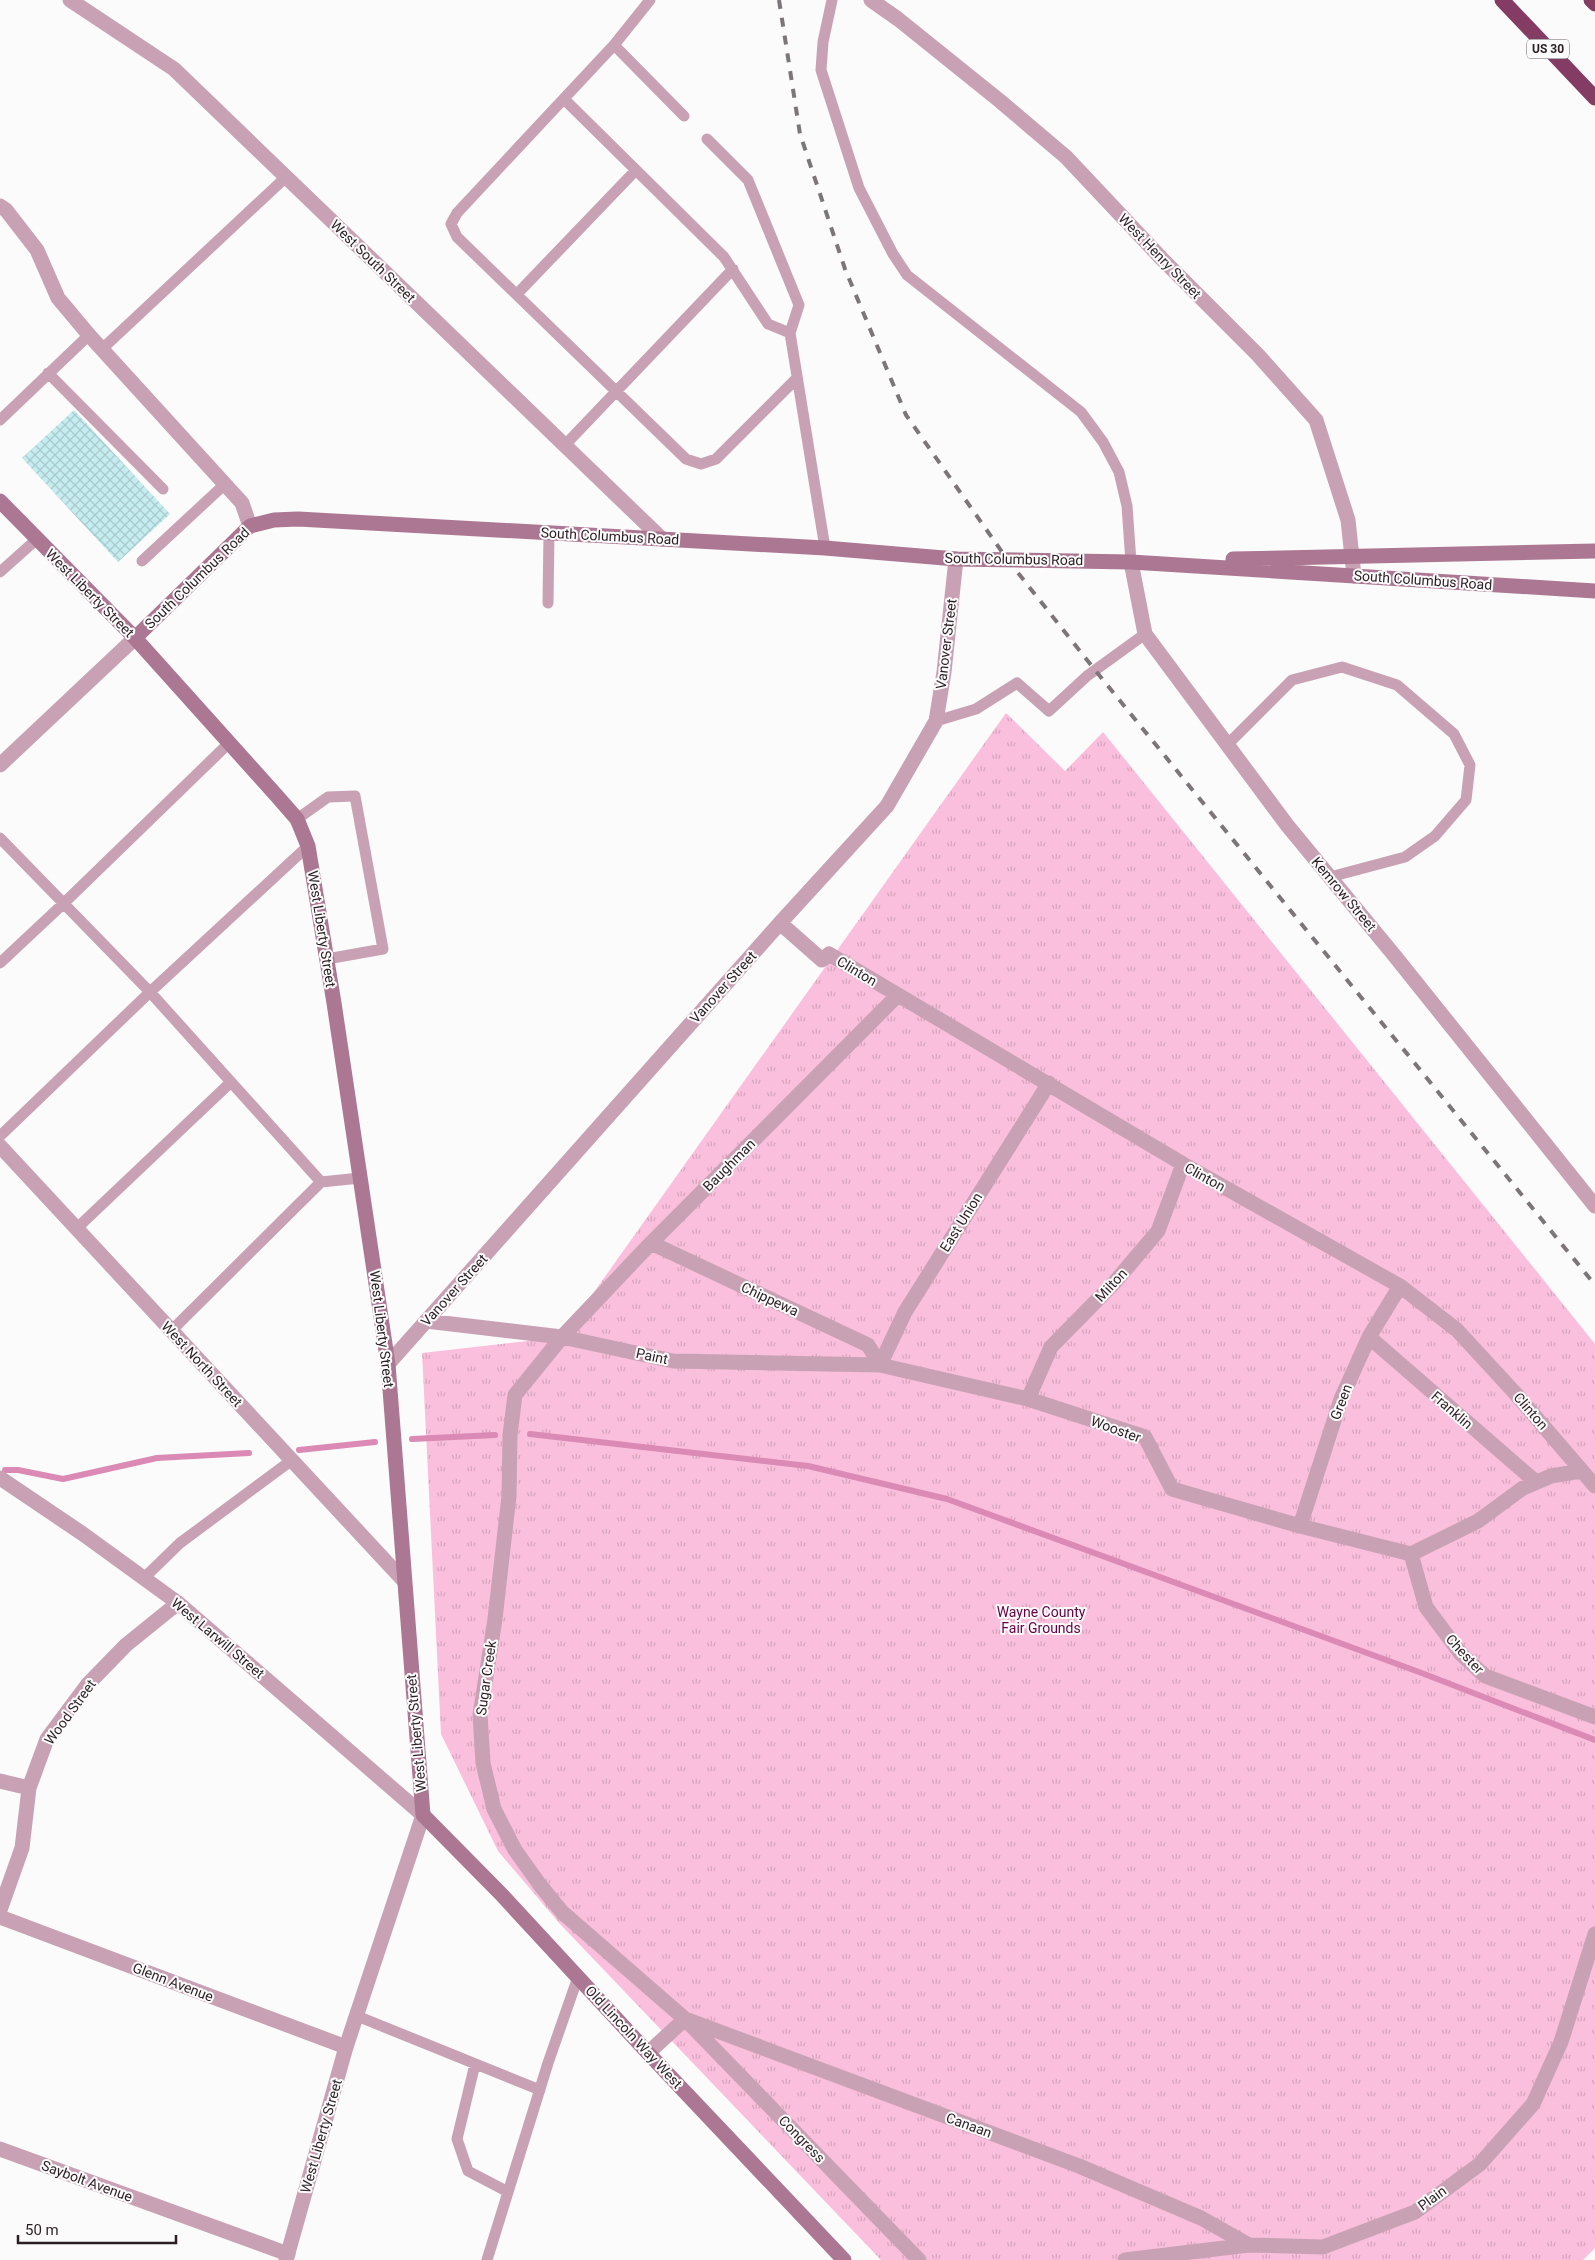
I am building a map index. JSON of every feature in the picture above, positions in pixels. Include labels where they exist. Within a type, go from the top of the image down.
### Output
[{"type":"highway","name":"US 30","points":[[1502,0],[1595,98]]},
{"type":"highway","points":[[1591,0],[1595,4]]},
{"type":"main road","name":"West Liberty Street","points":[[0,501],[135,638],[297,819],[308,846],[328,959],[388,1364],[423,1815]]},
{"type":"main road","name":"South Columbus Road","points":[[135,638],[250,526],[274,520],[298,519],[826,548],[956,560],[1131,562],[1595,551]]},
{"type":"main road","name":"South Columbus Road","points":[[1131,562],[1595,591]]},
{"type":"main road","name":"Old Lincoln Way West","points":[[423,1815],[844,2260]]},
{"type":"street","name":"West South Street","points":[[70,0],[174,69],[662,539]]},
{"type":"street","name":"West Henry Street","points":[[870,0],[898,19],[1066,157],[1162,259],[1258,355],[1316,420],[1348,520],[1354,576]]},
{"type":"street","points":[[0,206],[36,250],[58,298],[242,503],[250,526]]},
{"type":"street","name":"Vanover Street","points":[[388,1364],[780,923],[887,806],[936,721],[944,672],[956,560]]},
{"type":"street","name":"Kemrow Street","points":[[1131,562],[1145,634],[1287,825],[1595,1206]]},
{"type":"street","points":[[0,765],[135,638]]},
{"type":"street","name":"Clinton","points":[[780,923],[822,960],[829,954],[1183,1164],[1400,1286],[1457,1330],[1515,1393],[1595,1486]]},
{"type":"street","name":"Baughman","points":[[562,1337],[651,1243],[898,996]]},
{"type":"street","name":"East Union","points":[[880,1366],[905,1312],[1049,1083]]},
{"type":"street","name":"West North Street","points":[[0,1146],[404,1581]]},
{"type":"street","name":"Milton","points":[[1028,1399],[1050,1347],[1114,1283],[1158,1231],[1183,1164]]},
{"type":"street","name":"Chippewa","points":[[651,1243],[868,1345],[880,1366]]},
{"type":"street","name":"Green","points":[[1300,1526],[1341,1399],[1369,1338],[1400,1286]]},
{"type":"street","name":"Paint","points":[[426,1321],[562,1337],[673,1361],[880,1366]]},
{"type":"street","name":"Sugar Creek","points":[[562,1337],[515,1395],[510,1435],[509,1496],[495,1618],[480,1715],[483,1763],[494,1809],[515,1850],[540,1885],[562,1912],[684,2019]]},
{"type":"street","name":"Franklin","points":[[1369,1338],[1536,1482]]},
{"type":"street","name":"Wooster","points":[[880,1366],[1028,1399],[1145,1437],[1172,1489],[1300,1526],[1410,1554]]},
{"type":"street","points":[[1410,1554],[1478,1520],[1523,1488],[1551,1476],[1581,1471]]},
{"type":"street","name":"West Larwill Street","points":[[0,1478],[178,1603],[423,1815]]},
{"type":"street","name":"Chester","points":[[1410,1554],[1426,1607],[1461,1654],[1485,1676],[1595,1717]]},
{"type":"street","name":"Wood Street","points":[[0,1910],[22,1848],[29,1788],[47,1739],[88,1684],[126,1646],[178,1603]]},
{"type":"street","points":[[0,1781],[29,1788]]},
{"type":"street","name":"West Liberty Street","points":[[287,2257],[346,2047],[423,1815]]},
{"type":"street","name":"Glenn Avenue","points":[[0,1917],[346,2047]]},
{"type":"street","name":"Plain","points":[[1125,2260],[1249,2245],[1323,2247],[1415,2212],[1480,2164],[1533,2104],[1561,2042],[1595,1934]]},
{"type":"street","points":[[648,2053],[684,2019]]},
{"type":"street","name":"Canaan","points":[[684,2019],[1079,2166],[1202,2218],[1249,2245]]},
{"type":"street","name":"Congress","points":[[684,2019],[919,2260]]},
{"type":"street","name":"Saybolt Avenue","points":[[0,2149],[287,2257]]},
{"type":"lane","points":[[650,0],[614,45],[457,213],[451,224],[456,237],[686,459],[701,464],[716,459],[797,378]]},
{"type":"lane","points":[[832,0],[821,70],[859,188],[893,254],[907,275],[1081,412],[1103,442],[1119,472],[1128,506],[1131,562]]},
{"type":"lane","points":[[614,45],[684,116]]},
{"type":"lane","points":[[564,99],[724,257],[768,324],[790,333]]},
{"type":"lane","points":[[707,139],[748,180],[799,306],[790,333],[826,548]]},
{"type":"lane","points":[[517,294],[636,170]]},
{"type":"lane","points":[[102,349],[286,177]]},
{"type":"lane","points":[[565,445],[732,269]]},
{"type":"lane","points":[[0,420],[90,335]]},
{"type":"lane","points":[[48,374],[163,489]]},
{"type":"lane","points":[[142,561],[225,484]]},
{"type":"lane","points":[[548,603],[549,532]]},
{"type":"lane","points":[[0,572],[37,539]]},
{"type":"lane","points":[[936,721],[976,709],[1017,683],[1049,711],[1087,676],[1145,634]]},
{"type":"lane","points":[[1227,745],[1292,680],[1342,667],[1397,685],[1454,734],[1470,765],[1466,800],[1435,836],[1406,857],[1330,877]]},
{"type":"lane","points":[[0,962],[64,904],[228,744]]},
{"type":"lane","points":[[297,819],[328,797],[355,796],[383,949],[328,959]]},
{"type":"lane","points":[[0,838],[150,992],[321,1182]]},
{"type":"lane","points":[[0,1136],[150,992],[308,846]]},
{"type":"lane","points":[[76,1229],[231,1082]]},
{"type":"lane","points":[[171,1331],[321,1182],[360,1178]]},
{"type":"lane","points":[[144,1578],[180,1543],[292,1460]]},
{"type":"lane","points":[[487,2260],[540,2090],[578,1977]]},
{"type":"lane","points":[[357,2016],[540,2090]]},
{"type":"lane","points":[[475,2064],[457,2139],[468,2171],[508,2192]]},
{"type":"green space","name":"Wayne County Fair Grounds","points":[[1006,713],[1065,771],[1103,732],[1595,1344],[1595,2248],[1583,2260],[881,2260],[560,1924],[498,1851],[441,1734],[422,1353],[562,1337]]},
{"type":"building","points":[[74,410],[170,514],[118,562],[22,458]]},
{"type":"waterway","points":[[530,1434],[808,1466],[947,1499],[1419,1672],[1595,1740]]},
{"type":"waterway","points":[[412,1439],[495,1435]]},
{"type":"waterway","points":[[299,1450],[375,1442]]},
{"type":"waterway","points":[[5,1470],[18,1470],[63,1479],[157,1458],[249,1453]]},
{"type":"railway","points":[[779,0],[800,134],[845,269],[906,415],[1007,559],[1595,1285]]}]
